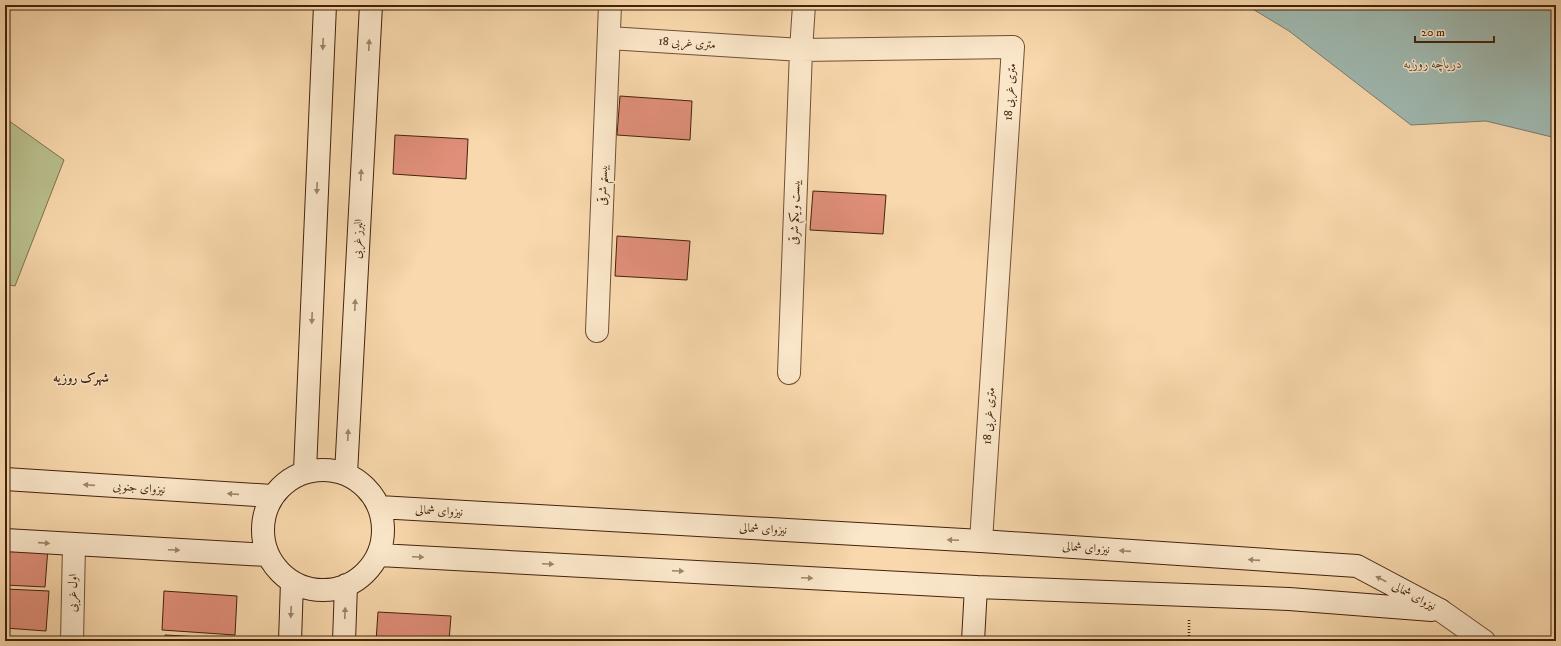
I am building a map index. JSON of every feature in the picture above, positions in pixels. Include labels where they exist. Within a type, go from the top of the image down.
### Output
[{"type":"street","points":[[305,471],[325,5]]},
{"type":"street","name":"البرز غربی","points":[[346,474],[371,5]]},
{"type":"street","name":"بیستم شرقی","points":[[597,331],[610,5]]},
{"type":"street","name":"بیست و یکم شرقی","points":[[789,373],[804,5]]},
{"type":"street","name":"18 متری غربی","points":[[609,38],[801,50],[1013,47],[981,542]]},
{"type":"street","points":[[326,469],[346,474],[364,484],[379,508],[383,521],[382,542],[379,555],[362,576],[346,585],[328,590],[310,589],[292,582],[278,570],[267,555],[263,536],[264,516],[272,496],[286,481],[305,471],[326,469]]},
{"type":"street","name":"نیزوای جنوبی","points":[[5,480],[272,496]]},
{"type":"street","name":"نیزوای شمالی","points":[[379,508],[981,542],[1357,566],[1440,610]]},
{"type":"street","points":[[5,540],[267,555]]},
{"type":"street","name":"اول غربی","points":[[72,641],[74,545]]},
{"type":"street","name":"نیزوای شمالی","points":[[379,555],[976,587],[1289,599],[1440,610]]},
{"type":"street","points":[[290,641],[292,582]]},
{"type":"street","points":[[344,641],[346,585]]},
{"type":"street","points":[[974,641],[976,587]]},
{"type":"street","points":[[1440,610],[1484,641]]},
{"type":"green space","points":[[5,118],[64,160],[15,286],[5,284]]},
{"type":"water","name":"دریاچه روزیه","points":[[1246,5],[1556,5],[1556,138],[1486,121],[1411,125],[1289,31]]},
{"type":"building","points":[[620,96],[692,101],[690,140],[617,135]]},
{"type":"building","points":[[395,135],[468,139],[466,179],[393,174]]},
{"type":"building","points":[[813,191],[886,195],[883,234],[810,230]]},
{"type":"building","points":[[617,236],[690,241],[687,280],[615,276]]},
{"type":"building","points":[[5,546],[48,548],[45,587],[5,585]]},
{"type":"building","points":[[5,589],[49,591],[46,631],[5,628]]},
{"type":"building","points":[[164,591],[237,596],[235,635],[162,630]]},
{"type":"building","points":[[378,612],[451,616],[449,641],[376,641]]},
{"type":"building","points":[[165,635],[238,639],[238,641],[165,641]]},
{"type":"district","name":"شهرک روزیه","points":[[81,378]]}]
